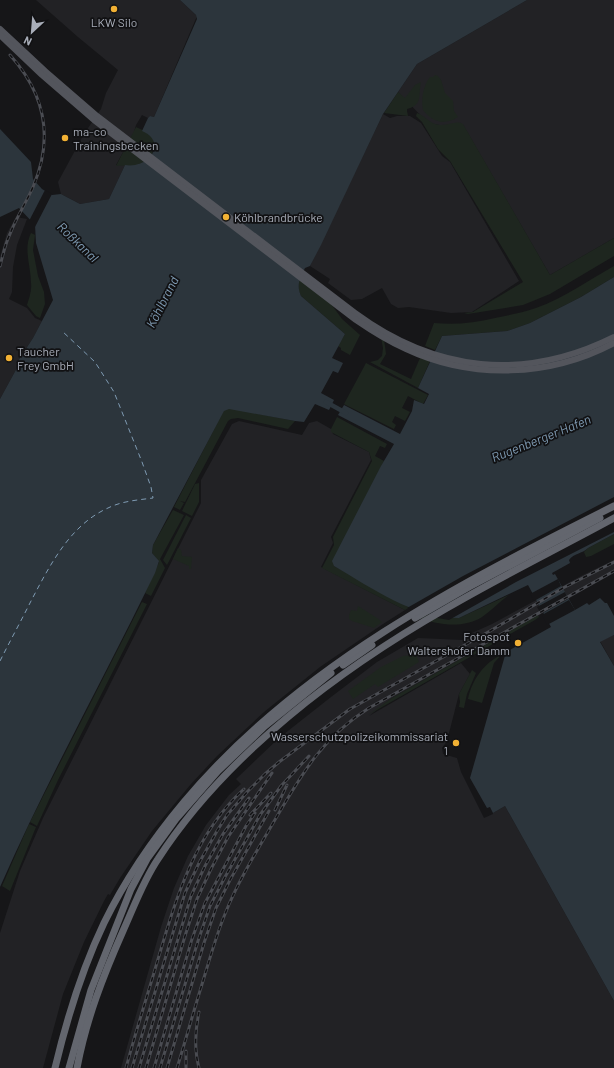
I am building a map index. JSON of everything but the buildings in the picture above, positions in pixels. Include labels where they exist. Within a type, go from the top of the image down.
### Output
[{"type":"highway","points":[[55,1068],[72,1006],[104,924],[127,882],[196,788],[239,743],[292,697],[339,661],[405,618],[466,582],[614,506]]},
{"type":"highway","points":[[69,1068],[81,1021],[91,990],[129,896],[143,866],[159,837],[206,784],[242,747],[290,704],[344,664],[398,628],[469,587],[614,511]]},
{"type":"highway","points":[[73,1068],[96,995],[111,956],[146,880],[168,844],[199,804],[242,759],[279,725],[339,677],[394,641],[444,610],[614,518]]},
{"type":"highway","points":[[78,1068],[82,1042]]},
{"type":"main road","points":[[0,29],[62,86],[98,116],[349,309],[372,325],[398,340],[421,350],[447,358],[475,364],[506,365],[538,363],[560,358],[591,348],[614,337]]},
{"type":"main road","points":[[0,35],[94,120],[356,320],[397,345],[425,357],[450,364],[474,369],[505,370],[535,369],[559,364],[589,355],[614,343]]},
{"type":"shaded area","points":[[36,0],[180,0],[197,16],[154,117],[150,116],[148,118],[142,115],[116,165],[125,165],[109,199],[80,204],[61,194],[58,182],[84,134],[101,109],[106,93],[118,70]]},
{"type":"shaded area","points":[[527,0],[614,0],[614,238],[550,275],[466,130],[428,123],[398,92],[417,64]]},
{"type":"shaded area","points":[[435,75],[441,80],[445,93],[453,101],[454,111],[458,117],[453,120],[443,122],[435,120],[423,110],[422,97],[424,88],[430,77]]},
{"type":"shaded area","points":[[421,82],[418,102],[416,105],[407,109],[408,116],[384,113],[398,92],[405,98],[415,85]]},
{"type":"shaded area","points":[[417,113],[430,122],[436,124],[463,124],[550,275],[614,238],[614,256],[550,294],[523,305],[468,314],[464,313],[473,312],[523,282],[450,161],[438,149],[422,122],[416,116]]},
{"type":"shaded area","points":[[383,114],[390,118],[397,116],[410,116],[421,123],[442,156],[450,162],[519,281],[472,312],[451,313],[409,307],[398,308],[391,304],[382,288],[362,299],[351,300],[328,283],[330,279],[310,266]]},
{"type":"shaded area","points":[[136,127],[148,133],[152,137],[154,147],[151,156],[143,163],[135,166],[116,166]]},
{"type":"shaded area","points":[[16,217],[27,219],[17,245],[13,267],[12,292],[9,299],[27,308],[35,318],[42,321],[16,364],[18,366],[0,399],[0,257],[7,233]]},
{"type":"shaded area","points":[[31,233],[35,235],[33,250],[38,276],[44,292],[45,304],[40,318],[36,316],[27,305],[31,289],[31,277],[27,251]]},
{"type":"shaded area","points":[[614,266],[614,277],[581,297],[530,323],[507,331],[442,336],[435,350],[425,346],[434,323],[457,324],[487,320],[531,310],[566,294]]},
{"type":"shaded area","points":[[300,278],[331,304],[342,319],[360,335],[350,355],[341,350],[338,346],[345,334],[301,296],[298,287]]},
{"type":"shaded area","points":[[381,337],[384,339],[386,354],[380,364],[411,379],[420,358],[430,361],[418,388],[370,362],[378,360],[382,356],[383,348]]},
{"type":"shaded area","points":[[366,363],[428,395],[423,404],[408,396],[402,408],[410,412],[405,421],[395,416],[392,422],[396,425],[394,429],[344,404]]},
{"type":"shaded area","points":[[229,408],[295,421],[288,429],[238,418],[228,421],[185,502],[180,501],[184,503],[180,510],[174,507],[224,410]]},
{"type":"shaded area","points":[[337,417],[387,444],[385,448],[380,446],[375,456],[384,461],[334,566],[410,607],[405,610],[322,568],[334,545],[333,537],[372,461],[369,452],[331,432]]},
{"type":"shaded area","points":[[239,421],[302,435],[309,423],[317,421],[331,429],[333,434],[369,452],[371,460],[331,537],[333,543],[321,567],[405,610],[320,667],[264,712],[217,756],[191,784],[152,831],[110,895],[108,894],[104,901],[84,942],[63,994],[43,1068],[0,1068],[0,933],[20,871],[43,818],[201,503],[201,480],[232,424]]},
{"type":"shaded area","points":[[199,483],[199,502],[192,516],[182,511],[195,484]]},
{"type":"shaded area","points":[[173,510],[184,515],[160,559],[165,568],[151,596],[145,593],[159,562],[152,553],[153,545]]},
{"type":"shaded area","points":[[186,515],[191,518],[167,565],[163,560]]},
{"type":"shaded area","points":[[614,534],[614,544],[586,557],[584,552],[588,548]]},
{"type":"shaded area","points":[[178,548],[181,550],[182,556],[192,557],[191,569],[189,569],[189,566],[173,559]]},
{"type":"shaded area","points":[[614,560],[614,573],[392,698],[369,716],[461,663],[470,674],[459,694],[447,741],[442,748],[443,754],[457,758],[461,772],[484,818],[505,806],[614,1001],[614,1068],[121,1068],[161,927],[174,888],[188,856],[206,825],[229,795],[241,784],[236,779],[279,738],[331,697],[377,662],[418,638],[463,640],[472,633]]},
{"type":"shaded area","points":[[509,595],[482,617],[467,623],[441,624],[417,617],[423,612],[432,615],[459,618]]},
{"type":"shaded area","points":[[142,602],[147,604],[58,780],[37,826],[30,822]]},
{"type":"shaded area","points":[[358,606],[382,622],[374,628],[349,619],[351,610],[357,611]]},
{"type":"shaded area","points":[[538,615],[539,617],[535,620],[368,715],[392,698]]},
{"type":"shaded area","points":[[614,635],[614,666],[600,641]]},
{"type":"shaded area","points":[[416,655],[419,662],[378,687],[375,684],[353,699],[348,691],[381,667],[403,656]]},
{"type":"shaded area","points":[[501,655],[494,663],[482,703],[468,699],[472,685],[484,667]]},
{"type":"shaded area","points":[[472,670],[476,673],[467,694],[464,708],[459,707],[459,694]]},
{"type":"shaded area","points":[[29,824],[36,827],[10,891],[2,886]]},
{"type":"water","points":[[180,0],[527,0],[417,64],[383,114],[321,245],[310,266],[305,268],[299,282],[301,296],[345,334],[332,358],[343,363],[338,373],[333,371],[321,393],[334,400],[329,410],[315,404],[304,422],[229,409],[224,411],[153,545],[152,553],[159,561],[155,573],[56,768],[0,887],[0,399],[18,366],[16,364],[33,338],[53,300],[36,243],[35,225],[19,208],[0,217],[0,129],[31,162],[33,179],[42,189],[52,195],[61,194],[80,204],[109,199],[125,165],[142,163],[153,153],[154,141],[150,135],[142,131],[148,118],[150,116],[154,117],[197,19],[196,15]]},
{"type":"water","name":"Rugenberger Hafen","points":[[614,277],[614,534],[573,556],[569,560],[570,563],[552,573],[553,575],[555,574],[575,610],[587,603],[589,605],[600,598],[607,603],[614,616],[614,635],[600,642],[614,666],[614,1001],[505,806],[493,813],[490,807],[487,808],[470,778],[506,652],[551,627],[528,585],[459,618],[442,617],[409,607],[378,592],[334,566],[332,561],[394,444],[338,415],[344,405],[400,434],[412,411],[414,400],[424,404],[429,394],[418,388],[442,336],[507,331],[530,323],[581,297]]},
{"type":"pier","points":[[45,190],[52,194],[35,227],[29,221]]},
{"type":"pier","points":[[614,497],[614,532],[516,582],[449,620],[426,616],[470,590],[608,517],[422,614],[407,608],[463,576]]},
{"type":"pier","points":[[558,579],[561,586],[534,601],[530,594]]},
{"type":"pier","points":[[565,592],[568,599],[541,614],[537,607]]},
{"type":"pier","points":[[569,600],[575,610],[547,625],[542,615]]},
{"type":"waterway","points":[[326,402],[346,413]]},
{"type":"ferry route","points":[[0,661],[46,574],[62,547],[72,535],[95,515],[108,508],[124,502],[153,498],[151,487],[142,462],[114,392],[95,362],[62,331]]},
{"type":"railway","points":[[0,266],[8,238],[33,187],[40,169],[44,134],[43,118],[39,101],[22,70],[10,55]]},
{"type":"railway","points":[[132,1068],[185,893],[199,863],[217,831],[227,815],[248,791],[279,762],[350,709],[490,631],[563,588],[614,562]]},
{"type":"railway","points":[[177,1068],[213,947],[230,902],[249,865],[295,785],[326,743],[353,719],[369,708],[614,571]]},
{"type":"railway","points":[[160,1068],[210,906],[260,815],[281,786],[309,756]]},
{"type":"railway","points":[[146,1068],[197,899],[228,837],[272,773]]},
{"type":"railway","points":[[275,810],[287,785]]},
{"type":"railway","points":[[126,1068],[171,918],[188,871],[211,827],[226,807],[244,789]]},
{"type":"railway","points":[[250,815],[271,793]]},
{"type":"railway","points":[[139,1068],[191,896],[205,866],[223,834],[249,798]]},
{"type":"railway","points":[[167,1068],[204,943],[216,908],[269,811]]},
{"type":"railway","points":[[154,1068],[192,939],[205,903],[246,826],[255,813]]},
{"type":"railway","points":[[199,1012],[196,1040],[196,1054],[199,1068]]},
{"type":"railway","points":[[186,1051],[186,1068]]},
{"type":"place","name":"LKW Silo","points":[[114,9]]},
{"type":"place","name":"ma-co Trainingsbecken","points":[[65,138]]},
{"type":"place","name":"Köhlbrandbrücke","points":[[226,217]]},
{"type":"place","name":"Taucher Frey GmbH","points":[[9,358]]},
{"type":"place","name":"Fotospot Waltershofer Damm","points":[[518,643]]},
{"type":"place","name":"Wasserschutzpolizeikommissariat 1","points":[[456,743]]},
{"type":"water label","name":"Roßkanal","points":[[78,242]]},
{"type":"water label","name":"Köhlbrand","points":[[162,302]]}]
